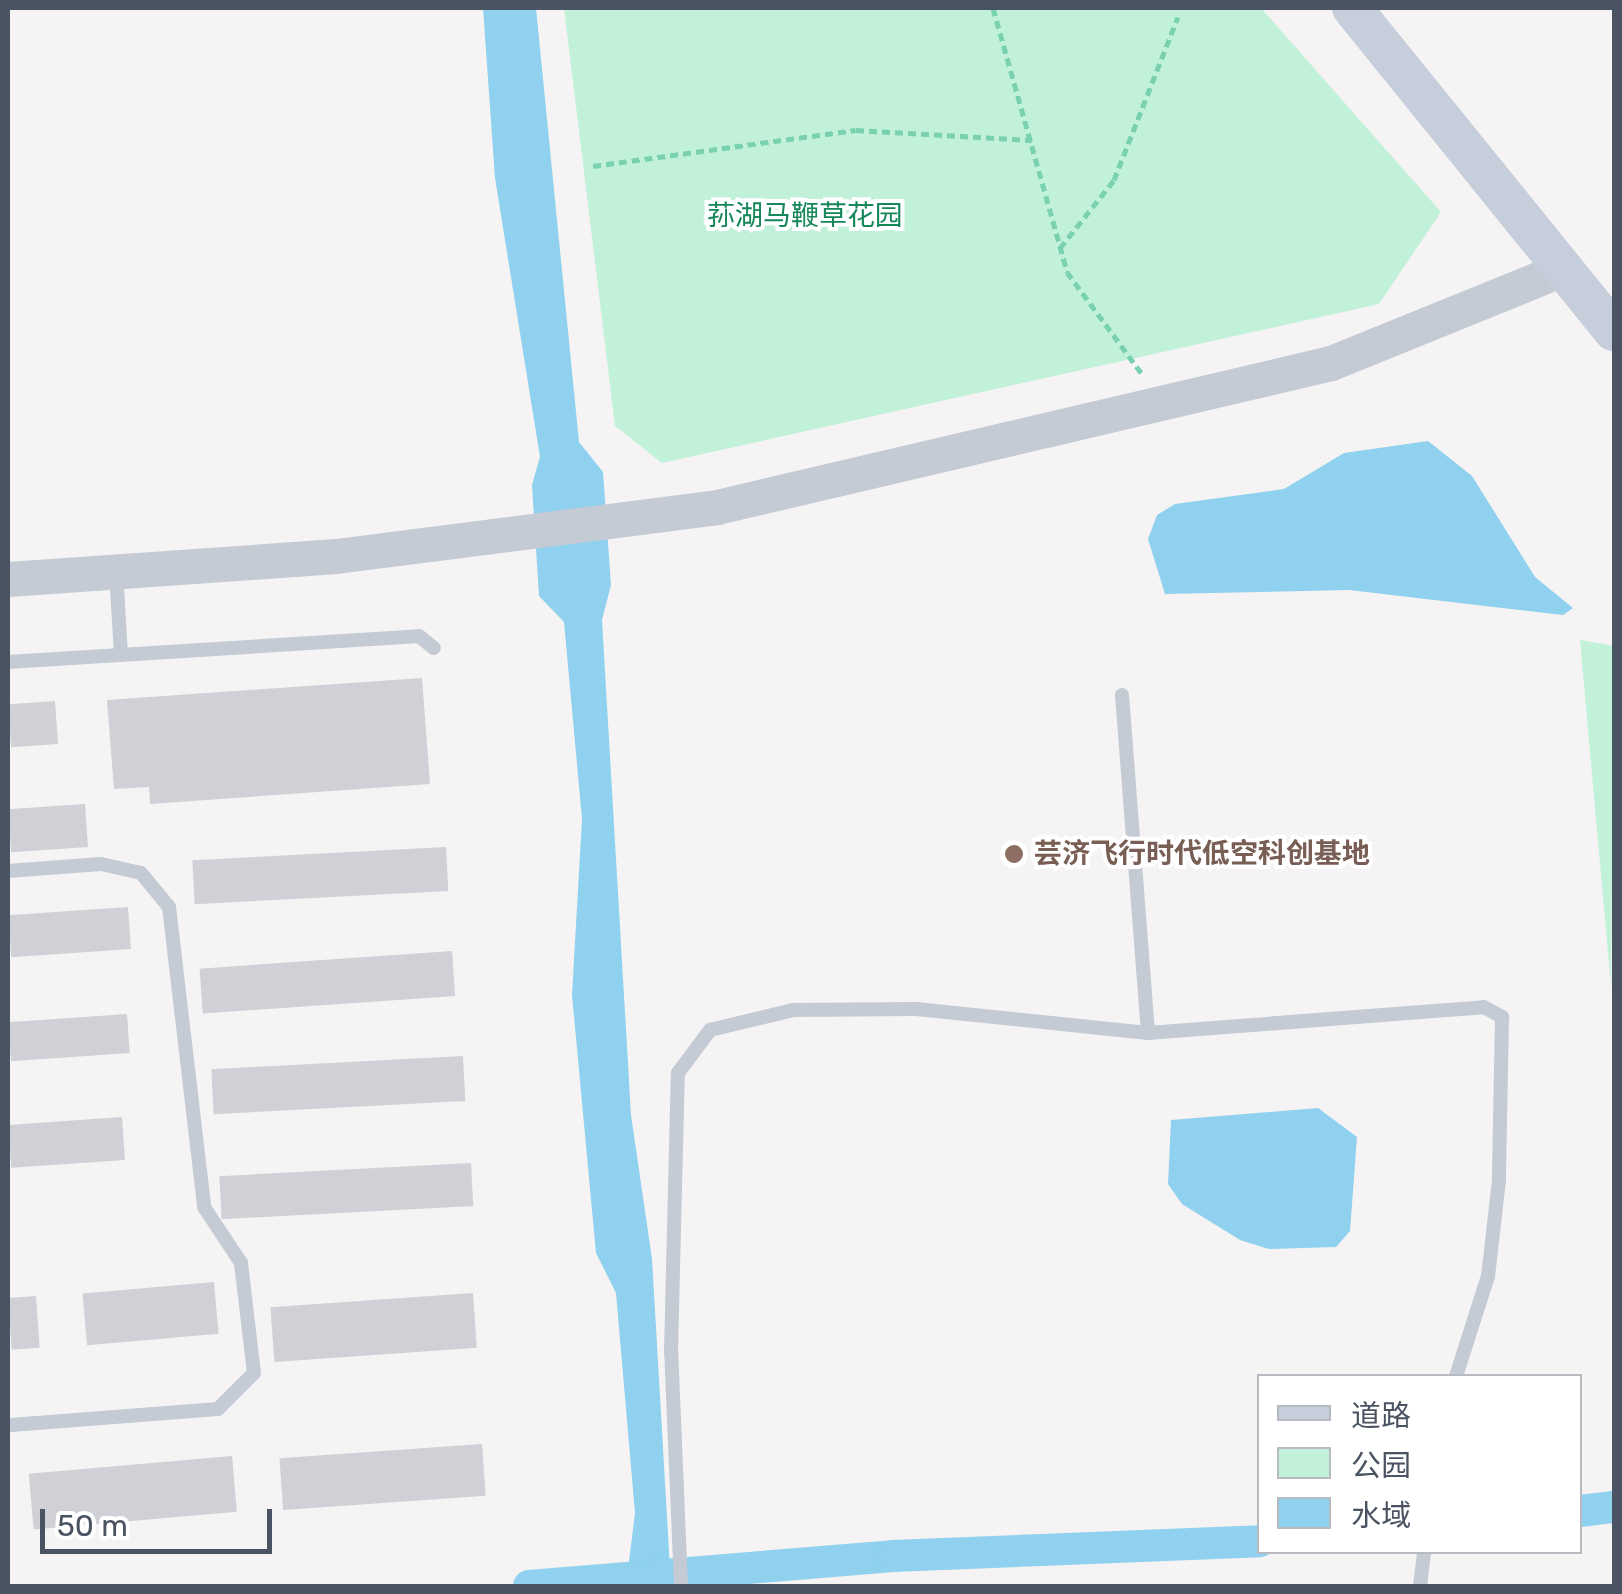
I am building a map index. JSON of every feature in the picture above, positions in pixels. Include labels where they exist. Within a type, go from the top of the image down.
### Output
[{"type":"main road","points":[[1352,8],[1614,332]]},
{"type":"street","points":[[8,579],[494,536],[717,507],[1161,406],[1331,363],[1564,268]]},
{"type":"lane","points":[[116,571],[121,655]]},
{"type":"lane","points":[[8,662],[419,636],[434,648]]},
{"type":"lane","points":[[1122,695],[1148,1033]]},
{"type":"lane","points":[[8,871],[101,864],[141,873],[169,907],[204,1207],[242,1263],[254,1373],[218,1409],[8,1425]]},
{"type":"lane","points":[[681,1586],[670,1352],[678,1073],[710,1030],[793,1010],[916,1009],[1148,1033],[1484,1008],[1502,1017],[1488,1276],[1457,1374]]},
{"type":"lane","points":[[1420,1586],[1423,1557]]},
{"type":"path","points":[[992,8],[1060,248],[1161,406]]},
{"type":"path","points":[[1060,248],[1114,180],[1178,16]]},
{"type":"path","points":[[593,166],[856,130],[1032,140]]},
{"type":"green space","name":"荪湖马鞭草花园","points":[[564,8],[1261,8],[1441,212],[1379,304],[662,463],[615,426]]},
{"type":"green space","points":[[1580,640],[1614,646],[1611,986]]},
{"type":"water","points":[[483,8],[536,8],[579,442],[603,472],[611,585],[602,620],[631,1115],[652,1259],[671,1586],[626,1586],[635,1513],[616,1293],[596,1253],[572,995],[582,819],[564,622],[539,596],[532,485],[540,457],[495,178]]},
{"type":"water","points":[[1428,441],[1472,476],[1535,577],[1573,608],[1563,615],[1349,590],[1165,594],[1148,539],[1157,515],[1175,504],[1284,489],[1344,453]]},
{"type":"water","points":[[1318,1108],[1357,1137],[1350,1231],[1336,1247],[1269,1249],[1240,1240],[1182,1204],[1168,1184],[1171,1120]]},
{"type":"building","points":[[422,678],[430,784],[150,804],[149,787],[114,789],[107,700]]},
{"type":"building","points":[[55,701],[58,744],[11,747],[8,704]]},
{"type":"building","points":[[85,804],[88,847],[11,852],[8,809]]},
{"type":"building","points":[[446,847],[448,891],[195,904],[192,860]]},
{"type":"building","points":[[128,907],[131,949],[11,957],[8,915]]},
{"type":"building","points":[[452,951],[455,996],[203,1014],[200,969]]},
{"type":"building","points":[[127,1014],[130,1053],[11,1061],[8,1022]]},
{"type":"building","points":[[463,1056],[465,1101],[214,1114],[211,1069]]},
{"type":"building","points":[[122,1117],[125,1160],[11,1168],[8,1125]]},
{"type":"building","points":[[471,1163],[473,1206],[222,1219],[219,1176]]},
{"type":"building","points":[[214,1282],[219,1334],[87,1345],[83,1294]]},
{"type":"building","points":[[473,1293],[477,1348],[274,1362],[270,1307]]},
{"type":"building","points":[[36,1296],[40,1348],[12,1350],[8,1298]]},
{"type":"building","points":[[482,1444],[486,1496],[283,1510],[279,1458]]},
{"type":"building","points":[[232,1456],[237,1512],[34,1530],[29,1474]]},
{"type":"waterway","points":[[1582,1511],[1614,1507]]},
{"type":"waterway","points":[[529,1586],[893,1556],[1257,1541]]},
{"type":"place","name":"芸济飞行时代低空科创基地","points":[[1014,854]]}]
